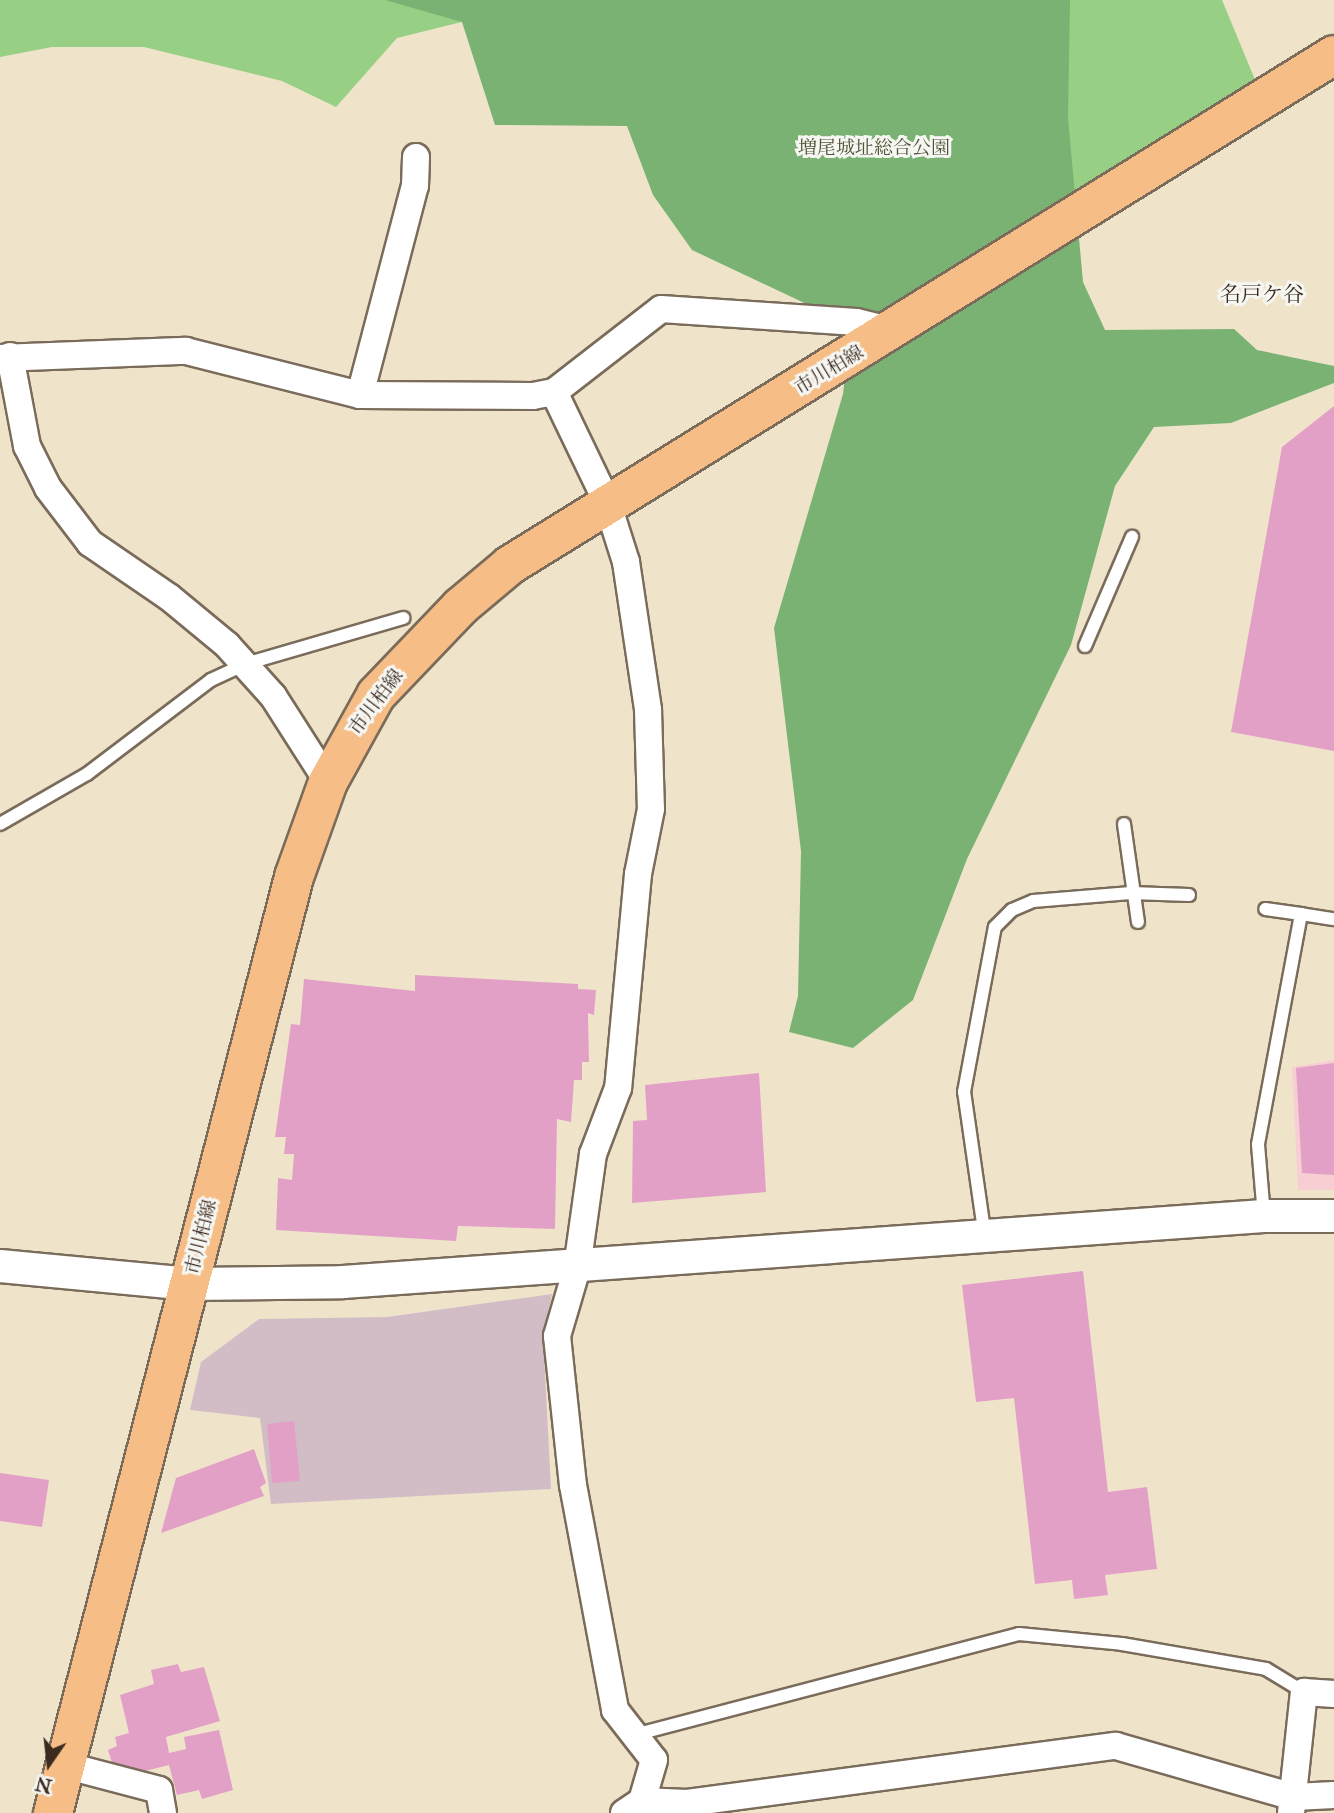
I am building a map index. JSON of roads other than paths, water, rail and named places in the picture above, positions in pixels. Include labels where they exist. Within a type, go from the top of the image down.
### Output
[{"type":"main road","name":"市川柏線","points":[[53,1813],[294,877],[328,782],[376,695],[414,652],[510,565],[607,502],[892,331],[1334,55]]},
{"type":"street","points":[[359,395],[415,186],[416,157]]},
{"type":"street","points":[[328,782],[273,696],[245,664],[169,597],[90,543],[65,510],[27,446],[5,357],[186,351],[359,395],[533,396],[554,392],[661,309],[857,322],[892,331]]},
{"type":"street","points":[[554,392],[607,502],[626,562],[648,710],[651,808],[638,874],[618,1088],[593,1154],[577,1268],[557,1336],[573,1485],[615,1710],[654,1760],[633,1807],[687,1803],[1116,1746],[1293,1805],[1334,1795]]},
{"type":"street","points":[[0,1266],[190,1284],[343,1282],[577,1268],[1264,1216],[1334,1216]]},
{"type":"street","points":[[1293,1805],[1304,1692],[1334,1695]]},
{"type":"street","points":[[64,1765],[159,1790],[163,1813]]},
{"type":"lane","points":[[1085,646],[1132,537]]},
{"type":"lane","points":[[0,824],[87,774],[211,680],[245,664],[403,618]]},
{"type":"lane","points":[[1124,824],[1131,893],[1138,922]]},
{"type":"lane","points":[[986,1237],[964,1092],[995,927],[1012,910],[1033,901],[1131,893],[1189,895]]},
{"type":"lane","points":[[1265,909],[1334,919]]},
{"type":"lane","points":[[1264,1216],[1258,1144],[1301,914]]},
{"type":"lane","points":[[634,1735],[1019,1634],[1122,1644],[1265,1669],[1304,1692]]},
{"type":"district","name":"名戸ケ谷","points":[[1262,294]]},
{"type":"park label","name":"増尾城址総合公園","points":[[874,148]]}]
